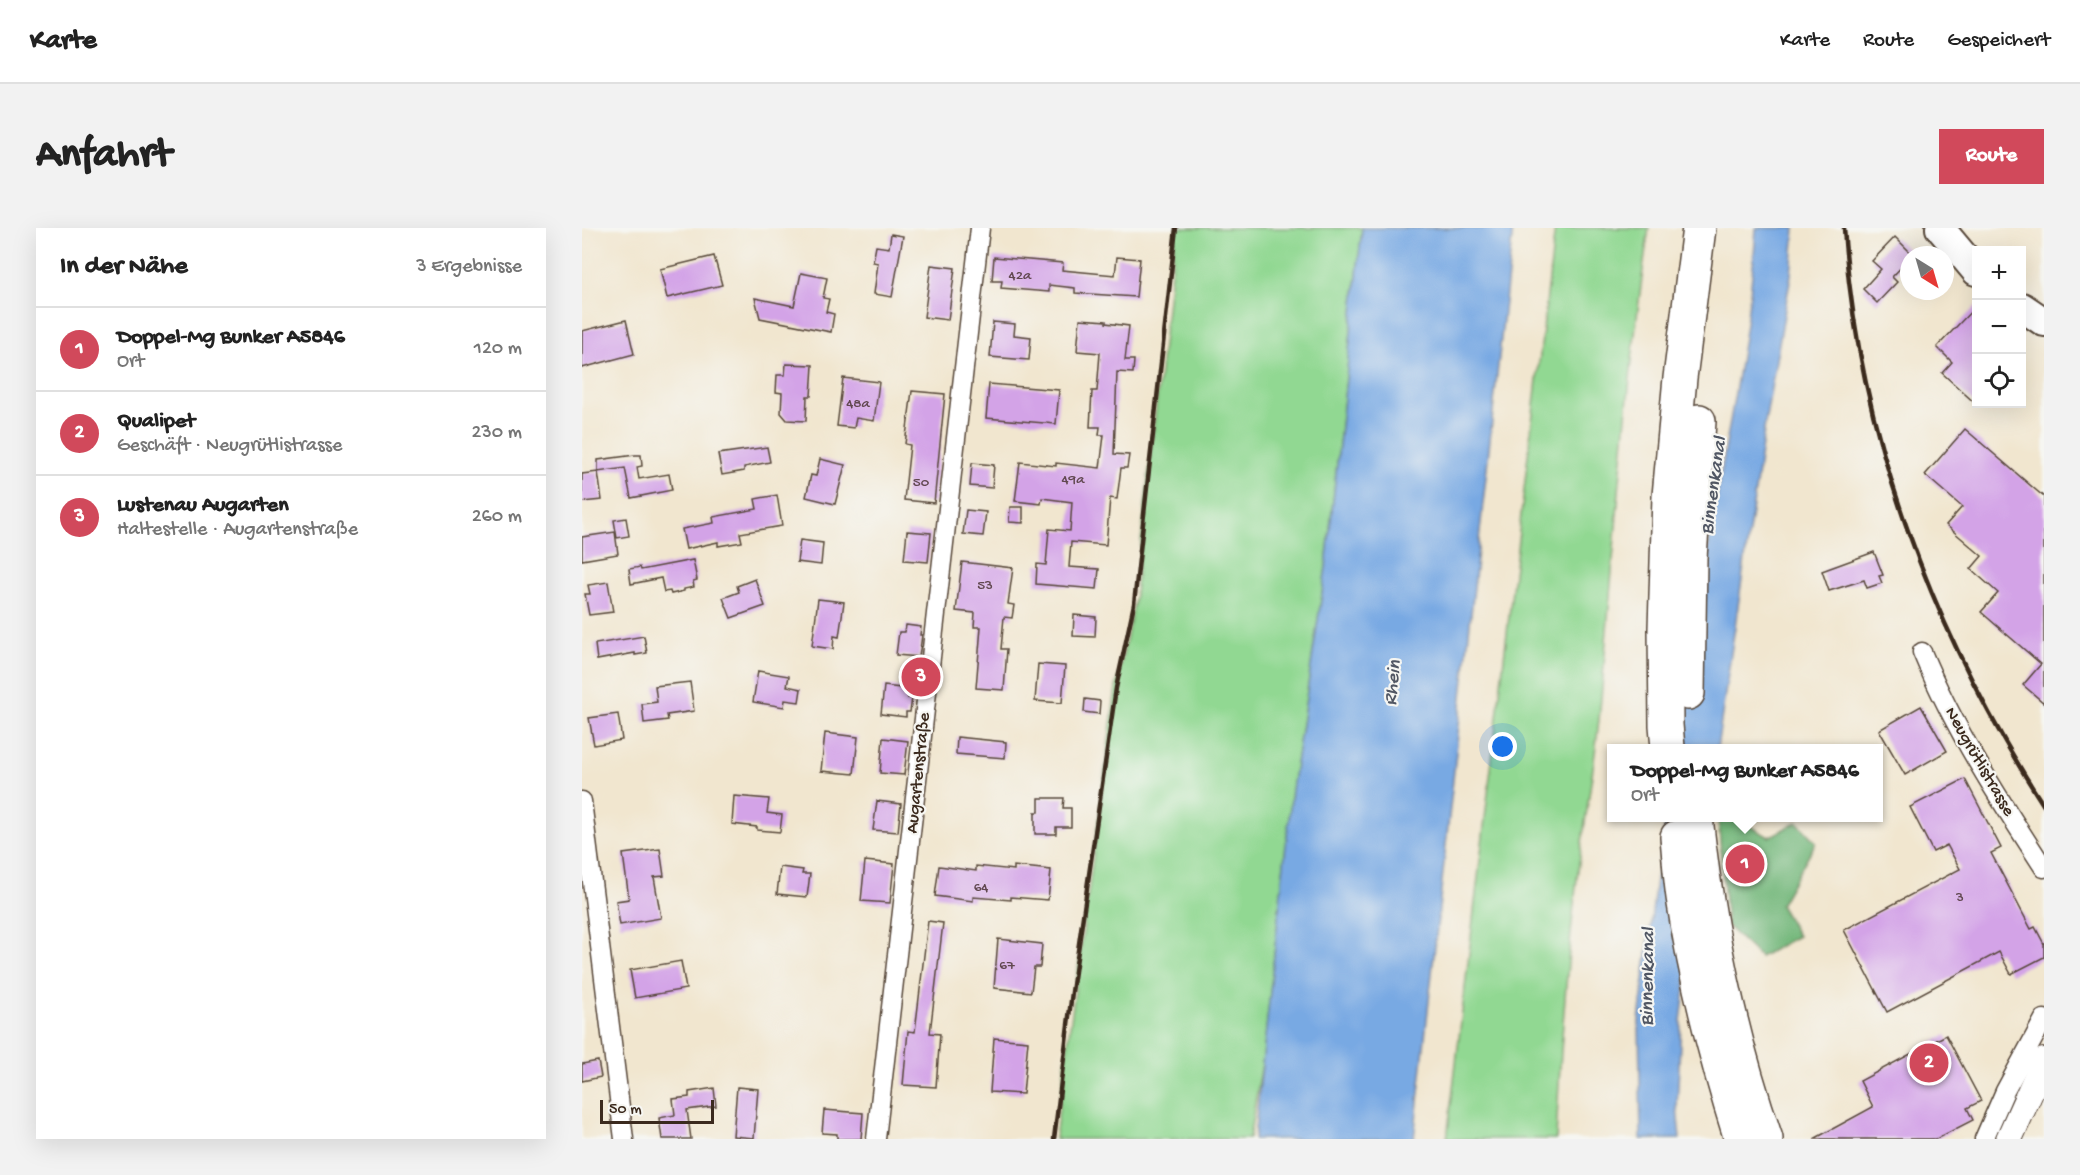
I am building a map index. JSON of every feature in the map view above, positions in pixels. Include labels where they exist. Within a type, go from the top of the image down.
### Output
[{"type":"highway","points":[[1667,737],[1665,629],[1669,496],[1680,378],[1699,228]]},
{"type":"highway","points":[[1690,744],[1688,708],[1690,547],[1702,374],[1722,228]]},
{"type":"highway","points":[[1675,822],[1682,894],[1705,1010],[1741,1139]]},
{"type":"highway","points":[[1697,822],[1710,916],[1735,1034],[1766,1139]]},
{"type":"main road","points":[[1940,228],[1972,265]]},
{"type":"main road","points":[[2026,310],[2044,322]]},
{"type":"main road","points":[[2010,1139],[2044,1061]]},
{"type":"street","name":"Augartenstraße","points":[[876,1139],[980,228]]},
{"type":"street","name":"Neugrütlistrasse","points":[[1922,652],[1939,692],[1992,788],[2044,868]]},
{"type":"street","points":[[582,801],[624,1139]]},
{"type":"street","points":[[1984,1139],[2005,1091],[2044,1018]]},
{"type":"green space","points":[[1176,228],[1362,228],[1326,567],[1292,790],[1263,1058],[1249,1139],[1055,1139],[1116,688],[1134,604]]},
{"type":"green space","points":[[1555,228],[1649,228],[1627,408],[1598,731],[1572,918],[1556,1139],[1447,1139]]},
{"type":"green space","points":[[1718,822],[1743,822],[1769,837],[1797,822],[1816,842],[1780,905],[1798,936],[1760,957],[1727,926]]},
{"type":"water","name":"Rhein","points":[[1362,228],[1513,228],[1414,1139],[1254,1139],[1292,790],[1326,567]]},
{"type":"water","points":[[1756,228],[1795,228],[1791,275],[1766,417],[1718,744],[1677,744],[1741,354]]},
{"type":"water","name":"Binnenkanal","points":[[1665,822],[1706,822],[1681,1021],[1677,1107],[1680,1139],[1641,1139],[1639,1021]]},
{"type":"building","points":[[891,234],[903,236],[892,297],[874,294],[878,263],[873,262],[876,246],[889,248]]},
{"type":"building","points":[[1895,237],[1904,246],[1900,246],[1900,269],[1892,277],[1897,282],[1877,303],[1863,289],[1881,269],[1872,261]]},
{"type":"building","points":[[714,256],[722,285],[667,298],[660,269]]},
{"type":"building","points":[[994,257],[1063,263],[1062,270],[1115,275],[1117,257],[1140,259],[1136,297],[1075,293],[1075,288],[1049,285],[1049,292],[1001,288],[1002,281],[992,281]]},
{"type":"building","points":[[931,265],[955,268],[948,320],[924,317]]},
{"type":"building","points":[[801,273],[827,278],[823,298],[829,299],[826,312],[834,314],[831,332],[760,318],[755,298],[794,306]]},
{"type":"building","points":[[1972,310],[1972,400],[1942,373],[1952,362],[1937,347]]},
{"type":"building","points":[[1080,319],[1129,326],[1125,360],[1134,360],[1133,373],[1117,372],[1114,454],[1129,455],[1127,468],[1121,468],[1117,499],[1110,498],[1106,545],[1071,542],[1069,567],[1099,569],[1097,589],[1036,584],[1037,564],[1046,565],[1049,529],[1070,531],[1072,502],[1042,498],[1041,504],[1015,501],[1020,462],[1100,468],[1104,435],[1099,435],[1100,427],[1090,427],[1092,391],[1097,391],[1100,353],[1077,351]]},
{"type":"building","points":[[626,320],[634,354],[582,368],[582,331]]},
{"type":"building","points":[[993,322],[1015,324],[1014,335],[1031,337],[1029,360],[990,357]]},
{"type":"building","points":[[786,364],[813,365],[811,396],[807,396],[806,421],[787,420],[781,413],[782,393],[776,392],[777,375],[785,375]]},
{"type":"building","points":[[843,378],[879,382],[874,421],[856,418],[854,428],[837,426]]},
{"type":"building","points":[[989,384],[1059,390],[1056,424],[986,418]]},
{"type":"building","points":[[912,391],[945,394],[934,503],[904,500],[910,445],[905,444]]},
{"type":"building","points":[[1965,429],[2044,497],[2044,703],[2023,685],[2041,664],[1981,612],[1998,593],[1971,569],[1982,556],[1946,525],[1962,507],[1925,475]]},
{"type":"building","points":[[767,447],[770,462],[744,467],[744,471],[722,475],[718,454]]},
{"type":"building","points":[[641,455],[642,466],[637,467],[639,479],[669,474],[672,490],[631,498],[625,468],[598,472],[598,460]]},
{"type":"building","points":[[820,459],[845,465],[835,504],[806,497],[811,475],[816,476]]},
{"type":"building","points":[[972,463],[994,465],[992,488],[970,486]]},
{"type":"building","points":[[598,472],[602,500],[582,502],[582,474]]},
{"type":"building","points":[[777,495],[782,526],[740,533],[742,542],[718,546],[718,542],[686,549],[682,529],[714,523],[713,517],[757,509],[755,499]]},
{"type":"building","points":[[1010,507],[1023,507],[1023,523],[1009,522]]},
{"type":"building","points":[[966,510],[986,512],[983,536],[963,534]]},
{"type":"building","points":[[626,518],[629,536],[617,538],[614,520]]},
{"type":"building","points":[[907,531],[931,533],[928,562],[904,560]]},
{"type":"building","points":[[615,532],[618,554],[582,560],[582,537]]},
{"type":"building","points":[[800,540],[823,543],[821,565],[797,562]]},
{"type":"building","points":[[1874,552],[1883,575],[1879,576],[1882,583],[1867,588],[1864,580],[1829,591],[1822,571]]},
{"type":"building","points":[[693,560],[697,580],[693,581],[694,587],[684,589],[684,591],[671,594],[670,591],[664,592],[661,578],[631,584],[629,569],[640,567],[641,570]]},
{"type":"building","points":[[962,562],[1013,568],[1008,604],[1014,605],[1012,618],[1004,617],[1001,649],[1007,649],[1004,690],[976,688],[981,627],[974,627],[975,613],[956,611]]},
{"type":"building","points":[[755,579],[765,606],[731,618],[723,598],[739,592],[737,586]]},
{"type":"building","points":[[608,582],[613,612],[589,615],[585,594],[590,594],[588,585]]},
{"type":"building","points":[[818,599],[844,602],[839,637],[834,636],[833,649],[812,646]]},
{"type":"building","points":[[1074,615],[1096,617],[1095,637],[1073,636]]},
{"type":"building","points":[[906,625],[921,627],[919,657],[896,655],[899,632],[905,632]]},
{"type":"building","points":[[644,636],[647,653],[597,660],[595,644]]},
{"type":"building","points":[[1038,664],[1065,666],[1062,703],[1035,701]]},
{"type":"building","points":[[758,671],[789,676],[787,686],[801,689],[799,702],[785,700],[784,707],[753,702]]},
{"type":"building","points":[[690,682],[694,711],[667,715],[668,720],[644,723],[642,704],[657,702],[655,686]]},
{"type":"building","points":[[884,686],[909,689],[908,698],[912,698],[910,712],[906,712],[906,717],[881,714]]},
{"type":"building","points":[[1085,699],[1100,701],[1099,714],[1084,712]]},
{"type":"building","points":[[1921,706],[1947,751],[1905,775],[1879,730]]},
{"type":"building","points":[[618,714],[622,740],[594,745],[589,718]]},
{"type":"building","points":[[825,733],[858,737],[854,774],[821,771]]},
{"type":"building","points":[[957,737],[1006,742],[1005,758],[956,754]]},
{"type":"building","points":[[883,738],[908,741],[904,775],[880,773]]},
{"type":"building","points":[[1965,779],[2001,848],[1991,853],[2031,929],[2035,927],[2044,944],[2044,957],[2011,974],[1999,952],[1887,1012],[1844,930],[1960,869],[1947,845],[1933,852],[1910,807]]},
{"type":"building","points":[[734,796],[769,799],[767,813],[782,815],[780,832],[757,830],[757,827],[732,824]]},
{"type":"building","points":[[1039,798],[1064,798],[1063,808],[1071,808],[1071,827],[1056,827],[1056,834],[1035,834],[1035,812],[1039,812]]},
{"type":"building","points":[[877,801],[901,804],[898,832],[873,830]]},
{"type":"building","points":[[660,849],[664,876],[654,877],[661,918],[620,925],[616,901],[629,899],[623,854]]},
{"type":"building","points":[[1736,849],[1762,860],[1754,878],[1728,868]]},
{"type":"building","points":[[865,861],[894,864],[890,903],[861,901]]},
{"type":"building","points":[[939,866],[976,871],[976,866],[1014,870],[1014,866],[1051,870],[1048,900],[973,897],[973,901],[935,896]]},
{"type":"building","points":[[780,867],[803,870],[802,874],[810,874],[807,897],[777,894]]},
{"type":"building","points":[[928,921],[943,923],[930,1033],[940,1034],[936,1087],[903,1085],[908,1031],[915,1032]]},
{"type":"building","points":[[998,939],[1042,944],[1040,967],[1034,967],[1031,992],[994,988]]},
{"type":"building","points":[[681,961],[686,989],[635,998],[630,970]]},
{"type":"building","points":[[1946,1035],[1981,1101],[1967,1108],[1973,1120],[1936,1139],[1814,1139],[1873,1107],[1860,1081]]},
{"type":"building","points":[[994,1038],[1028,1041],[1023,1094],[990,1092]]},
{"type":"building","points":[[598,1061],[601,1077],[582,1081],[582,1064]]},
{"type":"building","points":[[737,1087],[758,1089],[754,1138],[733,1136]]},
{"type":"building","points":[[714,1088],[716,1106],[687,1110],[691,1139],[662,1139],[659,1118],[675,1115],[673,1099],[689,1097],[689,1092]]},
{"type":"building","points":[[824,1110],[863,1113],[861,1139],[837,1139],[837,1134],[822,1133]]},
{"type":"railway","points":[[1054,1139],[1072,992],[1116,688],[1134,604],[1176,228]]},
{"type":"railway","points":[[1844,228],[1852,305],[1866,381],[1884,456],[1908,530],[1936,602],[1968,672],[2004,740],[2044,806]]},
{"type":"place","name":"Lustenau Augarten","points":[[921,677]]},
{"type":"place","name":"Doppel-Mg Bunker A5846","points":[[1745,864]]},
{"type":"place","name":"Qualipet","points":[[1929,1063]]}]
